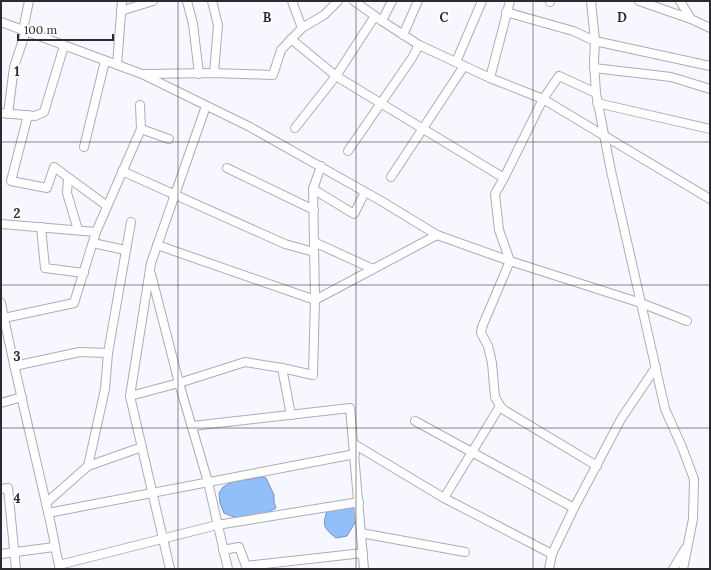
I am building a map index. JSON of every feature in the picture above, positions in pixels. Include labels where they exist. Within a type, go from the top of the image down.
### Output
[{"type":"street","points":[[29,1],[25,31],[14,67],[5,113],[35,116],[44,112],[47,107],[64,46]]},
{"type":"street","points":[[117,65],[122,1]]},
{"type":"street","points":[[121,11],[152,1]]},
{"type":"street","points":[[187,1],[193,24],[199,74]]},
{"type":"street","points":[[212,1],[218,25],[214,73]]},
{"type":"street","points":[[292,1],[302,28]]},
{"type":"street","points":[[142,74],[214,73],[273,75],[281,50],[302,28],[324,15],[338,1]]},
{"type":"street","points":[[354,1],[382,22],[419,45],[490,78],[543,99],[710,199]]},
{"type":"street","points":[[382,22],[392,1]]},
{"type":"street","points":[[403,35],[418,1]]},
{"type":"street","points":[[391,177],[460,64],[482,1]]},
{"type":"street","points":[[490,78],[510,1]]},
{"type":"street","points":[[591,1],[596,41],[594,68],[597,103],[611,171],[665,409],[694,479],[693,519],[683,569]]},
{"type":"street","points":[[639,1],[691,19],[710,28]]},
{"type":"street","points":[[680,1],[691,19]]},
{"type":"street","points":[[506,12],[574,31],[596,41],[710,66]]},
{"type":"street","points":[[295,128],[336,76],[375,16]]},
{"type":"street","points":[[1,22],[142,74],[250,127],[321,166],[437,235],[510,261],[641,303],[687,321]]},
{"type":"street","points":[[291,39],[336,76],[504,178]]},
{"type":"street","points":[[348,152],[412,58],[419,45]]},
{"type":"street","points":[[84,147],[105,61]]},
{"type":"street","points":[[594,68],[671,77],[710,89]]},
{"type":"street","points":[[596,93],[559,76],[543,99],[495,194],[499,230],[510,261],[481,332],[488,346],[492,363],[495,397],[500,406],[504,410],[597,466]]},
{"type":"street","points":[[597,103],[710,129]]},
{"type":"street","points":[[4,318],[74,303],[96,232],[141,129],[140,105]]},
{"type":"street","points":[[170,569],[130,396],[150,270],[157,245],[206,106]]},
{"type":"street","points":[[28,115],[11,181],[47,188],[54,167],[107,206]]},
{"type":"street","points":[[141,129],[169,139]]},
{"type":"street","points":[[130,396],[179,383],[245,362],[314,375],[315,300],[313,189],[321,166]]},
{"type":"street","points":[[227,168],[314,210]]},
{"type":"street","points":[[122,171],[285,244],[314,252]]},
{"type":"street","points":[[68,178],[67,192],[78,230]]},
{"type":"street","points":[[313,189],[354,214],[365,192]]},
{"type":"street","points":[[88,466],[105,389],[108,353],[131,222]]},
{"type":"street","points":[[1,224],[96,232]]},
{"type":"street","points":[[41,227],[45,268],[84,273]]},
{"type":"street","points":[[157,245],[315,300],[437,235]]},
{"type":"street","points":[[314,242],[373,269]]},
{"type":"street","points":[[93,243],[125,250]]},
{"type":"street","points":[[150,270],[179,383],[208,482],[228,569]]},
{"type":"street","points":[[1,303],[46,503],[54,547],[60,567],[217,525],[359,502]]},
{"type":"street","points":[[14,366],[80,352],[108,353]]},
{"type":"street","points":[[549,569],[552,554],[574,508],[621,420],[656,366]]},
{"type":"street","points":[[282,368],[291,415]]},
{"type":"street","points":[[1,403],[22,397]]},
{"type":"street","points":[[444,498],[500,406]]},
{"type":"street","points":[[192,426],[350,408],[364,569]]},
{"type":"street","points":[[415,421],[574,508]]},
{"type":"street","points":[[354,444],[444,498],[552,554]]},
{"type":"street","points":[[46,503],[88,466],[142,447]]},
{"type":"street","points":[[48,513],[355,454]]},
{"type":"street","points":[[1,489],[8,488],[16,569]]},
{"type":"street","points":[[361,533],[465,552]]},
{"type":"street","points":[[673,569],[688,543]]},
{"type":"street","points":[[1,554],[54,547]]},
{"type":"street","points":[[223,550],[239,547],[246,566],[260,567],[363,553]]},
{"type":"water","points":[[262,477],[266,478],[274,495],[276,508],[250,518],[231,516],[224,513],[220,503],[219,493],[223,487],[232,482]]},
{"type":"water","points":[[351,507],[356,509],[357,519],[347,536],[336,538],[329,532],[324,523],[327,511]]}]
